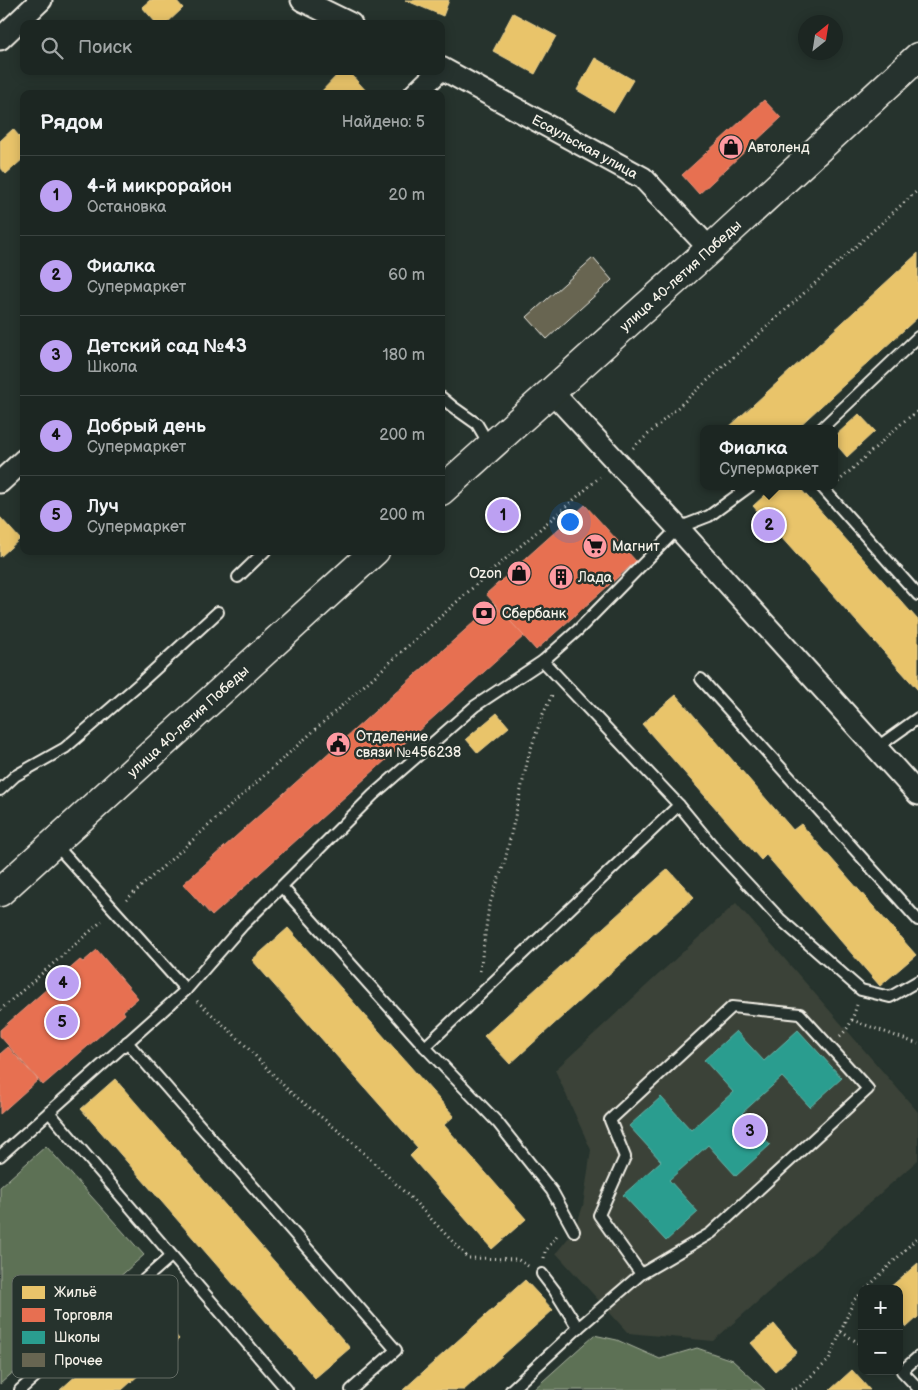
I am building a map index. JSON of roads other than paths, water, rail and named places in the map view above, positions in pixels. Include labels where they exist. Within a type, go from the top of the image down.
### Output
[{"type":"main road","name":"улица 40-летия Победы","points":[[445,487],[710,249],[918,57]]},
{"type":"main road","name":"улица 40-летия Победы","points":[[0,892],[371,555]]},
{"type":"street","points":[[20,20],[41,0]]},
{"type":"street","points":[[302,0],[343,20]]},
{"type":"street","points":[[0,40],[20,20]]},
{"type":"street","name":"Есаульская улица","points":[[445,71],[642,178],[710,249]]},
{"type":"street","points":[[419,90],[435,75]]},
{"type":"street","points":[[552,392],[678,528],[918,794]]},
{"type":"street","points":[[0,482],[20,464]]},
{"type":"lane","points":[[825,425],[918,337]]},
{"type":"lane","points":[[445,400],[478,424],[490,446]]},
{"type":"lane","points":[[0,1156],[186,990],[243,925],[373,796],[475,706],[543,661],[578,630],[678,528],[709,516],[745,490]]},
{"type":"lane","points":[[825,490],[918,595]]},
{"type":"lane","points":[[238,577],[261,555]]},
{"type":"lane","points":[[0,790],[15,776],[64,748],[139,684],[218,612]]},
{"type":"lane","points":[[543,661],[679,805],[716,850],[780,919],[861,990],[890,997],[918,981]]},
{"type":"lane","points":[[700,679],[918,920]]},
{"type":"lane","points":[[876,748],[918,718]]},
{"type":"lane","points":[[425,1047],[679,805]]},
{"type":"lane","points":[[54,843],[186,990]]},
{"type":"lane","points":[[282,887],[425,1047],[498,1123],[552,1191],[574,1231]]},
{"type":"lane","points":[[511,1390],[578,1328],[641,1274],[711,1233],[868,1089],[800,1014],[732,1007],[610,1120],[626,1157],[599,1215],[641,1274]]},
{"type":"lane","points":[[127,1042],[396,1350],[351,1390]]},
{"type":"lane","points":[[49,1112],[287,1390]]},
{"type":"lane","points":[[150,1275],[171,1256]]},
{"type":"lane","points":[[542,1274],[578,1328]]},
{"type":"lane","points":[[918,1357],[902,1371],[918,1388]]},
{"type":"lane","points":[[20,1390],[34,1378]]},
{"type":"place","name":"Автоленд","points":[[731,147]]},
{"type":"place","name":"4-й микрорайон","points":[[503,515]]},
{"type":"place","name":"Фиалка","points":[[769,525]]},
{"type":"place","name":"Магнит","points":[[595,546]]},
{"type":"place","name":"Ozon","points":[[519,573]]},
{"type":"place","name":"Лада","points":[[561,577]]},
{"type":"place","name":"Сбербанк","points":[[484,613]]},
{"type":"place","name":"Отделение связи №456238","points":[[338,744]]},
{"type":"place","name":"Добрый день","points":[[63,983]]},
{"type":"place","name":"Луч","points":[[62,1022]]},
{"type":"place","name":"Детский сад №43","points":[[750,1131]]}]
